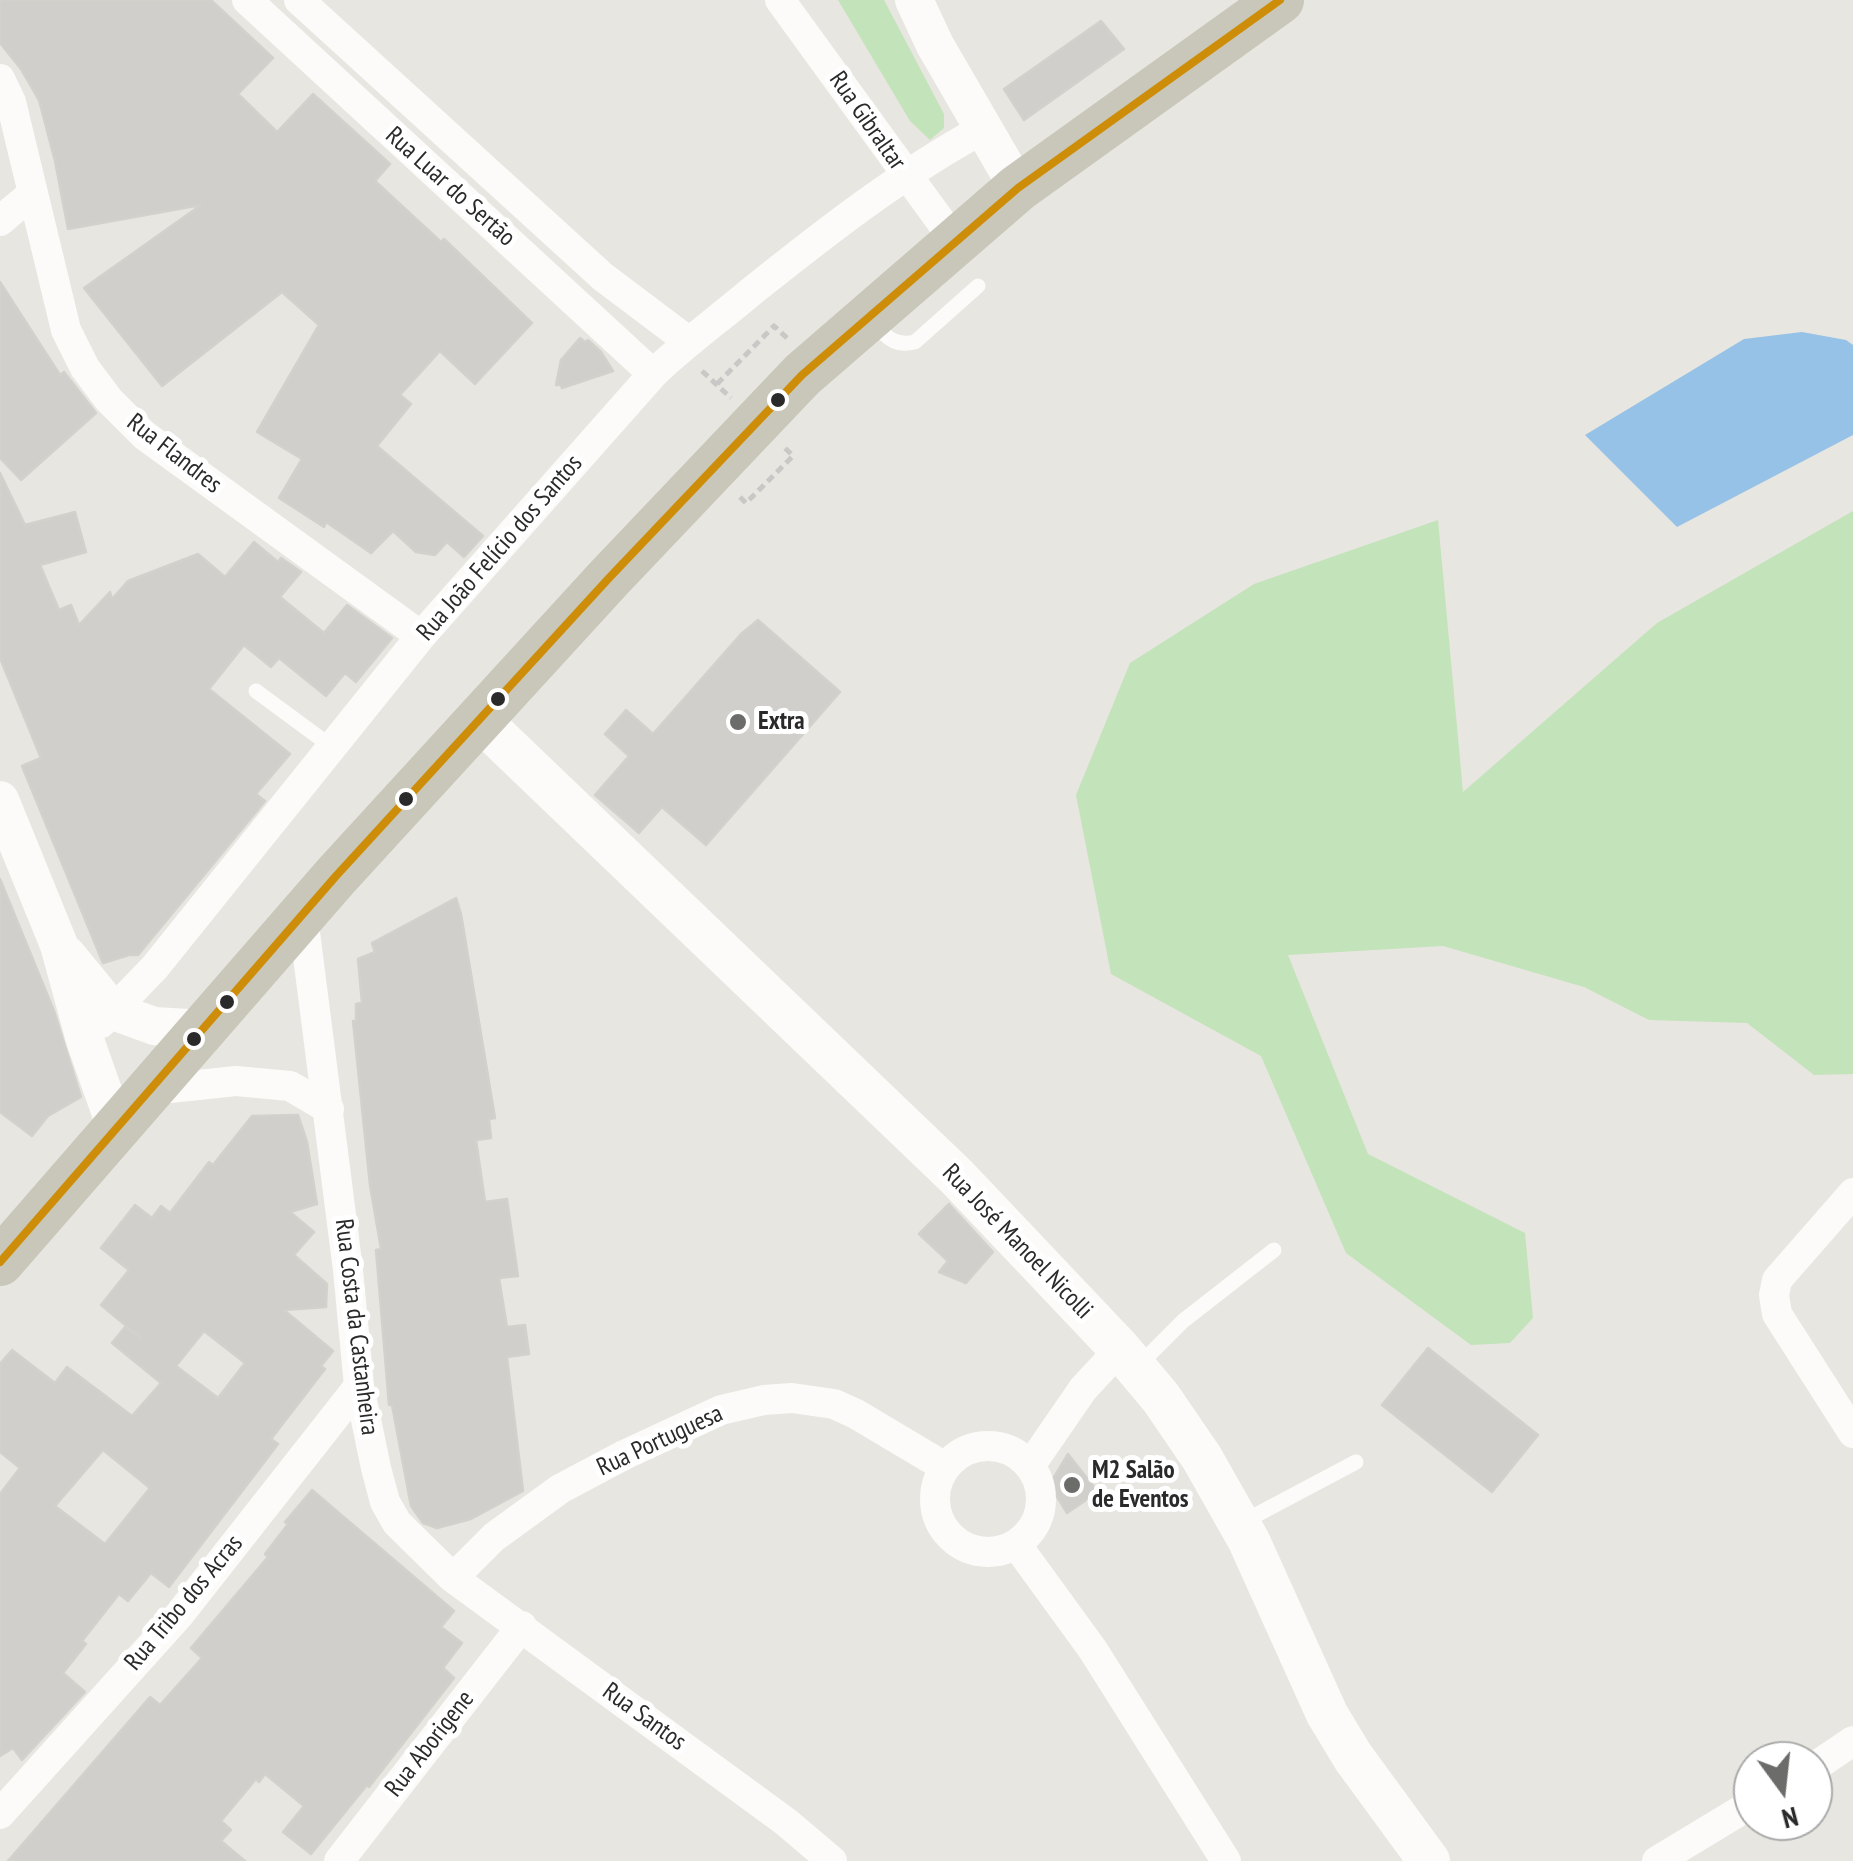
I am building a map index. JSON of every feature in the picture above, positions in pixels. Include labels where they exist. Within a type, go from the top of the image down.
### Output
[{"type":"main road","points":[[0,1262],[336,876],[792,385],[1018,188],[1280,0]]},
{"type":"main road","name":"Rua José Manoel Nicolli","points":[[480,720],[957,1177],[1161,1398],[1240,1524],[1327,1714],[1353,1757],[1429,1861]]},
{"type":"street","name":"Rua Luar do Sertão","points":[[247,0],[653,374]]},
{"type":"street","name":"Rua Luar do Sertão","points":[[299,0],[602,277],[688,342]]},
{"type":"street","name":"Rua Gibraltar","points":[[780,0],[955,241]]},
{"type":"street","points":[[914,0],[935,45],[1018,188]]},
{"type":"street","name":"Rua Flandres","points":[[0,79],[11,102],[66,330],[85,368],[109,400],[144,435],[421,636]]},
{"type":"street","name":"Rua João Felício dos Santos","points":[[85,1040],[155,967],[421,636],[653,374],[688,342],[905,175],[984,128]]},
{"type":"street","points":[[461,197],[482,168]]},
{"type":"street","points":[[0,222],[32,194]]},
{"type":"street","points":[[0,800],[59,945],[85,1040],[116,1128]]},
{"type":"street","name":"Rua Costa da Castanheira","points":[[303,917],[329,1108],[359,1386],[386,1502],[397,1523],[453,1578]]},
{"type":"street","points":[[59,945],[113,1011],[154,1026],[205,1029]]},
{"type":"street","points":[[151,1090],[236,1081],[272,1084],[290,1086],[329,1108]]},
{"type":"street","points":[[1848,1413],[1777,1314],[1774,1295],[1777,1280],[1853,1193]]},
{"type":"street","points":[[1030,1466],[1083,1389],[1128,1359]]},
{"type":"street","name":"Rua Tribo dos Acras","points":[[0,1814],[178,1615],[359,1386]]},
{"type":"street","name":"Rua Portuguesa","points":[[453,1578],[494,1537],[560,1489],[624,1454],[721,1410],[764,1400],[792,1398],[834,1404],[945,1468]]},
{"type":"street","points":[[987,1445],[1018,1454],[1030,1466],[1038,1481],[1038,1517],[1030,1532],[1016,1544],[1000,1551],[968,1549],[943,1529],[934,1498],[937,1482],[956,1456],[987,1445]]},
{"type":"street","points":[[1016,1544],[1094,1650],[1226,1861]]},
{"type":"street","name":"Rua Santos","points":[[453,1578],[786,1822],[832,1861]]},
{"type":"street","name":"Rua Aborigene","points":[[339,1861],[522,1626]]},
{"type":"street","points":[[1656,1861],[1733,1815]]},
{"type":"lane","points":[[868,317],[892,342],[915,342],[978,286]]},
{"type":"lane","points":[[256,691],[332,747]]},
{"type":"lane","points":[[1128,1359],[1274,1250]]},
{"type":"lane","points":[[1240,1524],[1356,1462]]},
{"type":"path","points":[[716,384],[774,326]]},
{"type":"path","points":[[746,502],[793,456]]},
{"type":"green space","points":[[838,0],[884,0],[944,114],[944,128],[930,140],[910,121]]},
{"type":"green space","points":[[1853,511],[1853,1074],[1814,1075],[1747,1023],[1649,1020],[1584,987],[1443,946],[1288,955],[1368,1154],[1525,1233],[1533,1318],[1510,1343],[1471,1345],[1346,1253],[1261,1056],[1111,974],[1076,795],[1130,663],[1254,584],[1438,520],[1463,792],[1657,623]]},
{"type":"water","points":[[1802,332],[1846,340],[1853,345],[1853,435],[1677,527],[1585,435],[1744,339]]},
{"type":"building","points":[[0,0],[211,0],[273,58],[238,94],[277,132],[313,94],[390,164],[375,181],[441,242],[444,239],[532,323],[475,384],[440,351],[400,395],[411,404],[377,446],[483,536],[464,557],[447,542],[435,555],[416,552],[393,531],[371,553],[326,522],[324,527],[279,498],[302,459],[257,432],[319,325],[282,292],[162,386],[84,288],[201,205],[68,229],[39,100],[0,43]]},
{"type":"building","points":[[1101,21],[1124,49],[1024,120],[1004,89]]},
{"type":"building","points":[[0,282],[60,375],[64,372],[96,413],[21,480],[0,458]]},
{"type":"building","points":[[580,338],[601,352],[613,371],[562,388],[556,385],[561,360]]},
{"type":"building","points":[[0,473],[25,525],[75,512],[86,552],[40,565],[59,610],[71,605],[79,625],[110,592],[112,599],[128,581],[198,554],[225,577],[254,542],[278,562],[281,558],[301,572],[280,597],[324,633],[347,605],[392,638],[356,682],[345,673],[326,696],[279,658],[271,667],[244,645],[209,689],[290,754],[256,794],[265,801],[138,955],[103,963],[22,766],[41,758],[0,658]]},
{"type":"building","name":"Extra","points":[[758,620],[840,692],[706,845],[662,807],[639,833],[595,795],[629,756],[605,734],[626,710],[653,734],[741,634]]},
{"type":"building","points":[[0,879],[54,1011],[81,1097],[48,1116],[32,1136],[0,1112]]},
{"type":"building","points":[[456,898],[495,1118],[489,1119],[491,1138],[476,1140],[485,1202],[507,1199],[518,1276],[499,1278],[507,1327],[525,1325],[529,1354],[507,1357],[523,1491],[471,1519],[437,1528],[423,1523],[411,1506],[389,1405],[376,1250],[381,1249],[370,1185],[353,1021],[356,1004],[362,1003],[358,959],[375,952],[372,943]]},
{"type":"building","points":[[298,1115],[307,1142],[317,1204],[290,1212],[314,1232],[294,1255],[327,1284],[326,1307],[284,1310],[333,1351],[321,1366],[325,1369],[271,1439],[278,1444],[169,1587],[151,1573],[128,1601],[119,1594],[82,1641],[86,1644],[63,1673],[85,1692],[22,1760],[13,1748],[0,1756],[0,1494],[20,1468],[0,1452],[0,1364],[12,1350],[55,1383],[67,1367],[132,1416],[161,1383],[112,1343],[125,1327],[141,1338],[101,1305],[129,1270],[101,1248],[135,1205],[152,1218],[161,1206],[170,1213],[209,1162],[213,1165],[252,1116]],"holes":[[[204,1331],[245,1363],[218,1398],[176,1366]],[[103,1450],[150,1488],[105,1544],[55,1506]]]},
{"type":"building","points":[[949,1204],[993,1252],[966,1283],[939,1272],[948,1261],[919,1234]]},
{"type":"building","points":[[1428,1348],[1538,1435],[1492,1492],[1382,1405]]},
{"type":"building","name":"M2 Salão de Eventos","points":[[1068,1454],[1098,1492],[1067,1513],[1053,1490],[1053,1479]]},
{"type":"building","points":[[312,1490],[454,1611],[441,1627],[462,1643],[443,1668],[454,1678],[369,1787],[311,1854],[283,1832],[304,1806],[265,1774],[259,1782],[256,1779],[221,1821],[231,1830],[221,1841],[245,1861],[8,1861],[150,1697],[160,1705],[202,1658],[191,1648],[268,1557],[265,1554],[288,1524],[285,1522]]},
{"type":"transit line","points":[[0,1262],[336,876],[609,578],[802,375],[1018,188],[1280,0]]},
{"type":"place","name":"Extra","points":[[738,722]]},
{"type":"place","name":"M2 Salão de Eventos","points":[[1072,1485]]}]
